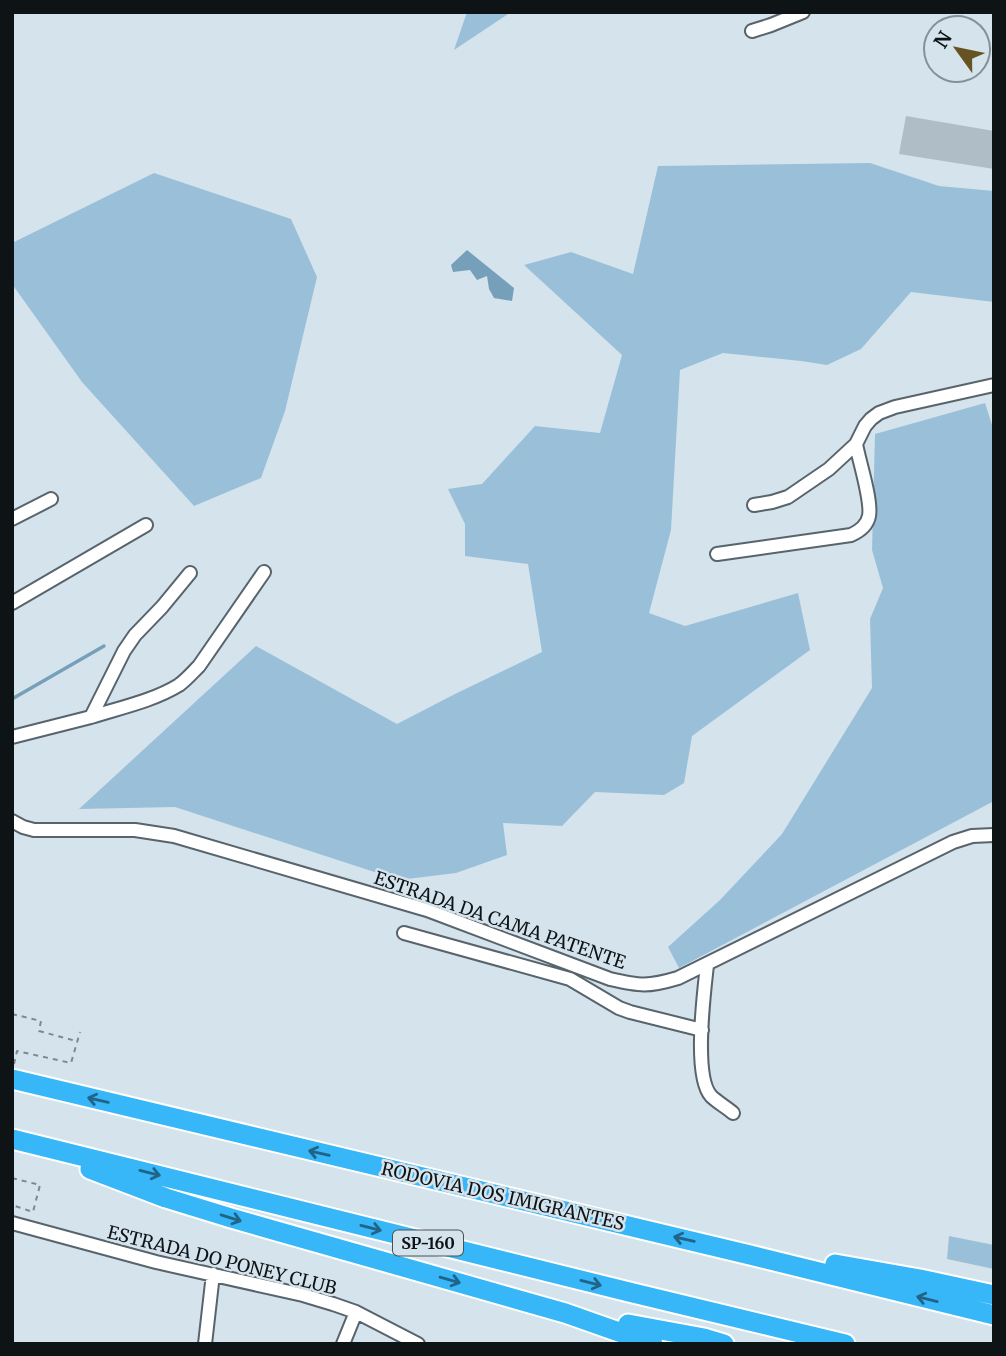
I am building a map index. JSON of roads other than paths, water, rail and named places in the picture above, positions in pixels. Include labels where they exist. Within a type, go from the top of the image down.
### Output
[{"type":"highway","name":"RODOVIA DOS IMIGRANTES","points":[[12,1080],[994,1315]]},
{"type":"highway","points":[[12,1140],[166,1198],[565,1313],[653,1344]]},
{"type":"highway","name":"SP-160","points":[[12,1140],[845,1344]]},
{"type":"highway","points":[[750,1255],[809,1259],[994,1295]]},
{"type":"highway","points":[[565,1313],[724,1344]]},
{"type":"street","points":[[752,31],[803,12]]},
{"type":"street","points":[[754,505],[788,497],[829,469],[856,444],[865,426],[879,413],[994,385]]},
{"type":"street","points":[[717,554],[851,535],[859,531],[869,517],[869,506],[856,444]]},
{"type":"street","points":[[12,519],[51,499]]},
{"type":"street","points":[[12,603],[146,525]]},
{"type":"street","points":[[12,737],[91,717],[177,686],[199,666],[264,572]]},
{"type":"street","points":[[91,717],[124,651],[190,573]]},
{"type":"street","name":"ESTRADA DA CAMA PATENTE","points":[[12,821],[34,830],[135,830],[174,836],[427,909],[610,979],[636,985],[656,985],[678,978],[953,842],[972,836],[994,835]]},
{"type":"street","points":[[404,933],[569,979],[618,1008],[702,1030]]},
{"type":"street","points":[[707,965],[702,1030],[702,1078],[710,1095],[733,1113]]},
{"type":"street","name":"ESTRADA DO PONEY CLUB","points":[[12,1223],[156,1262],[303,1295],[356,1312],[418,1344]]},
{"type":"street","points":[[205,1344],[213,1274]]},
{"type":"street","points":[[343,1344],[356,1312]]},
{"type":"waterway","points":[[12,699],[104,646]]}]
